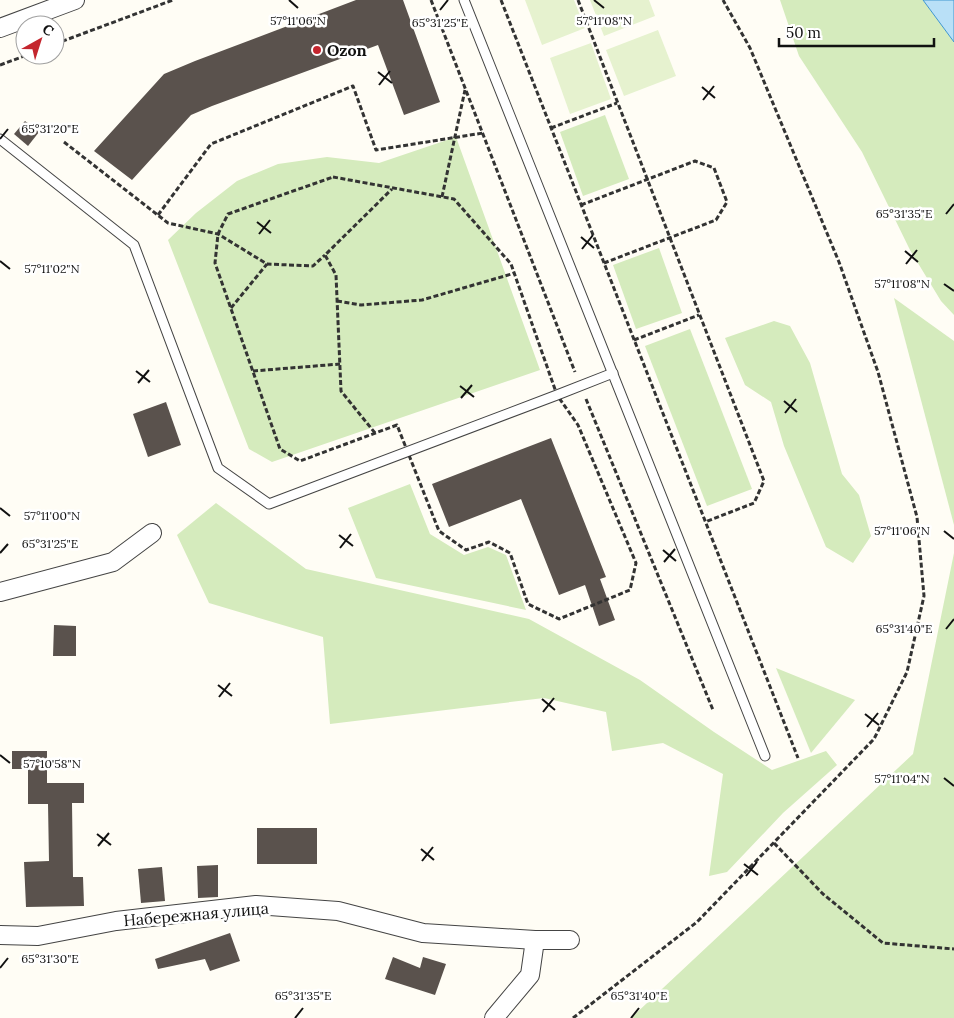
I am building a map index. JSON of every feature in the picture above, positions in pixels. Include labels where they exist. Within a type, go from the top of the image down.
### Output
[{"type":"street","points":[[0,28],[74,0]]},
{"type":"street","points":[[0,592],[113,562],[152,533]]},
{"type":"street","name":"Набережная улица","points":[[0,935],[38,936],[116,921],[256,905],[338,911],[423,934],[570,940]]},
{"type":"street","points":[[494,1018],[530,975],[535,940]]},
{"type":"lane","points":[[464,0],[765,756]]},
{"type":"lane","points":[[0,139],[134,246],[218,468],[270,504],[612,373]]},
{"type":"path","points":[[65,40],[173,0]]},
{"type":"path","points":[[431,0],[580,385],[713,710]]},
{"type":"path","points":[[501,0],[798,758]]},
{"type":"path","points":[[578,0],[764,481],[754,503],[705,522]]},
{"type":"path","points":[[573,1018],[697,922],[874,739],[907,672],[924,596],[917,517],[878,372],[838,262],[750,48],[723,0]]},
{"type":"path","points":[[0,65],[15,59]]},
{"type":"path","points":[[158,215],[211,144],[353,86],[376,150],[483,133]]},
{"type":"path","points":[[442,197],[466,89]]},
{"type":"path","points":[[551,128],[617,103]]},
{"type":"path","points":[[64,142],[168,223],[218,234],[268,264],[313,266],[392,188]]},
{"type":"path","points":[[581,205],[695,161],[714,168],[727,202],[716,220],[604,263]]},
{"type":"path","points":[[333,178],[442,197],[454,199],[511,264],[557,395],[578,425],[636,563],[630,590],[559,619],[528,604],[510,553],[489,542],[466,550],[439,531],[397,425],[300,461],[280,449],[215,263],[218,234],[228,214],[333,178]]},
{"type":"path","points":[[325,255],[336,275],[341,391],[375,433]]},
{"type":"path","points":[[231,308],[268,264]]},
{"type":"path","points":[[337,301],[360,305],[422,300],[515,273]]},
{"type":"path","points":[[634,340],[699,315]]},
{"type":"path","points":[[253,371],[340,364]]},
{"type":"path","points":[[774,843],[823,894],[883,943],[954,949]]},
{"type":"green space","points":[[525,0],[574,0],[585,28],[542,45]]},
{"type":"green space","points":[[590,0],[649,0],[655,16],[604,36]]},
{"type":"green space","points":[[780,0],[923,0],[954,42],[954,315],[941,301],[910,250],[862,152],[799,56]]},
{"type":"green space","points":[[658,30],[676,76],[624,96],[606,50]]},
{"type":"green space","points":[[591,43],[611,99],[570,114],[550,58]]},
{"type":"green space","points":[[605,115],[629,179],[583,196],[560,132]]},
{"type":"green space","points":[[456,137],[540,370],[272,462],[249,449],[168,240],[196,213],[237,181],[278,164],[327,157],[379,163]]},
{"type":"green space","points":[[659,248],[682,313],[636,329],[613,265]]},
{"type":"green space","points":[[894,298],[954,341],[954,525]]},
{"type":"green space","points":[[774,321],[790,326],[810,363],[842,474],[859,495],[871,536],[853,563],[826,547],[784,446],[771,402],[745,385],[725,338]]},
{"type":"green space","points":[[690,329],[752,489],[707,506],[645,346]]},
{"type":"green space","points":[[410,484],[430,534],[464,555],[488,547],[506,555],[526,610],[376,578],[348,508]]},
{"type":"green space","points":[[216,503],[306,569],[529,619],[640,680],[772,770],[826,751],[837,765],[783,813],[727,872],[709,876],[723,774],[663,743],[612,751],[606,712],[544,698],[330,724],[323,637],[209,603],[177,535]]},
{"type":"green space","points":[[954,553],[954,1018],[631,1018],[913,754]]},
{"type":"green space","points":[[776,668],[855,700],[811,753]]},
{"type":"water","points":[[923,0],[954,0],[954,42]]},
{"type":"building","points":[[356,0],[403,0],[440,102],[404,115],[378,45],[191,115],[132,180],[94,151],[164,74]]},
{"type":"building","points":[[25,121],[39,132],[28,146],[14,134]]},
{"type":"building","points":[[166,402],[181,445],[148,457],[133,414]]},
{"type":"building","points":[[551,438],[606,577],[600,579],[615,620],[599,626],[585,585],[559,595],[521,499],[449,527],[432,484]]},
{"type":"building","points":[[54,625],[76,626],[76,656],[53,656]]},
{"type":"building","points":[[12,751],[47,751],[47,783],[84,783],[84,803],[72,803],[73,877],[83,877],[84,906],[26,907],[24,862],[49,861],[48,804],[28,804],[28,769],[12,769]]},
{"type":"building","points":[[257,828],[317,828],[317,864],[257,864]]},
{"type":"building","points":[[218,865],[218,897],[198,898],[197,866]]},
{"type":"building","points":[[162,867],[165,901],[141,903],[138,869]]},
{"type":"building","points":[[230,933],[240,961],[210,971],[205,959],[158,969],[155,959]]},
{"type":"building","points":[[393,957],[420,968],[423,957],[446,964],[435,995],[385,979]]},
{"type":"place","name":"Ozon","points":[[317,50]]}]
